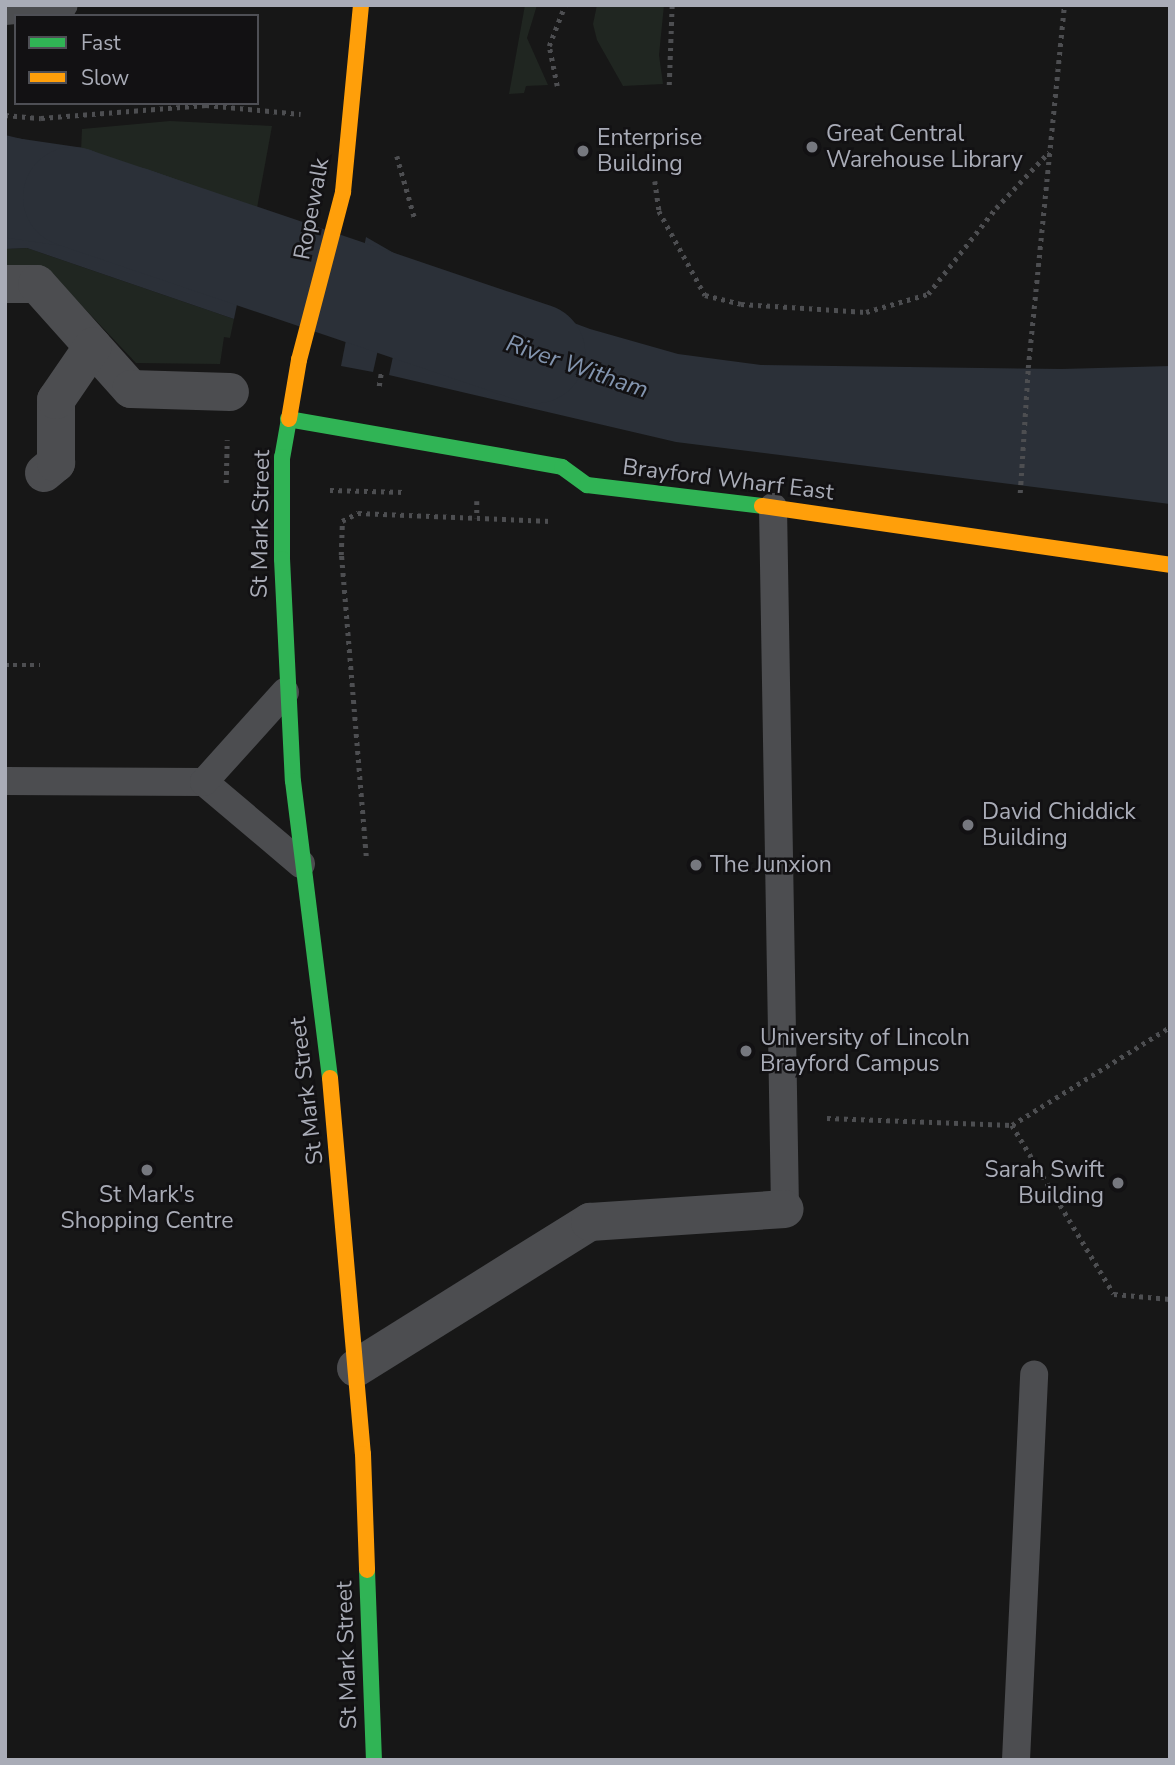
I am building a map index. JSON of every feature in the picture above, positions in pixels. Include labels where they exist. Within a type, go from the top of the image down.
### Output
[{"type":"main road","name":"Ropewalk","points":[[288,419],[299,360],[343,192],[361,5]]},
{"type":"main road","name":"Brayford Wharf East","points":[[288,419],[562,467],[587,485],[773,507],[1170,565]]},
{"type":"main road","name":"St Mark Street","points":[[288,419],[282,457],[285,692],[301,864],[337,1139],[356,1368],[374,1760]]},
{"type":"street","points":[[5,284],[37,284],[131,389],[230,392]]},
{"type":"street","points":[[44,473],[56,463],[56,400],[93,346]]},
{"type":"street","points":[[356,1368],[590,1222],[785,1209]]},
{"type":"lane","points":[[5,11],[65,5]]},
{"type":"lane","points":[[773,507],[785,1209]]},
{"type":"lane","points":[[204,782],[285,692]]},
{"type":"lane","points":[[5,782],[204,782],[301,864]]},
{"type":"lane","points":[[1016,1760],[1034,1374]]},
{"type":"path","points":[[557,86],[549,46],[565,5]]},
{"type":"path","points":[[669,85],[672,5]]},
{"type":"path","points":[[1021,484],[1063,5]]},
{"type":"path","points":[[5,115],[41,118],[206,105],[313,116]]},
{"type":"path","points":[[392,145],[415,219]]},
{"type":"path","points":[[655,181],[659,211],[705,295],[741,304],[866,312],[928,295],[996,208],[1049,152]]},
{"type":"path","points":[[366,856],[341,555],[342,521],[358,513],[554,521]]},
{"type":"path","points":[[5,665],[40,665]]},
{"type":"path","points":[[783,1117],[1012,1125],[1170,1027]]},
{"type":"path","points":[[1012,1125],[1114,1294],[1170,1299]]},
{"type":"shaded area","points":[[525,5],[537,5],[527,38],[548,85],[526,86],[524,93],[509,94]]},
{"type":"shaded area","points":[[597,5],[664,5],[659,55],[663,84],[623,86],[597,40],[593,24]]},
{"type":"shaded area","points":[[170,121],[272,126],[257,208],[81,151],[82,129]]},
{"type":"shaded area","points":[[27,248],[234,319],[230,338],[224,337],[220,364],[136,363],[51,273],[5,273],[5,249]]},
{"type":"water","points":[[5,135],[147,169],[257,208],[234,319],[27,248],[5,249]]},
{"type":"water","points":[[366,237],[399,256],[373,372],[341,366]]},
{"type":"water","points":[[413,263],[590,329],[678,354],[761,365],[1062,369],[1170,366],[1170,504],[676,442],[389,375]]},
{"type":"waterway","name":"River Witham","points":[[5,187],[73,197],[535,353]]},
{"type":"traffic: fast","points":[[288,419],[562,467],[587,485],[762,506]]},
{"type":"traffic: fast","points":[[289,419],[282,457],[282,559],[293,781],[330,1078]]},
{"type":"traffic: fast","points":[[367,1570],[374,1760]]},
{"type":"traffic: slow","points":[[289,419],[299,360],[343,192],[361,5]]},
{"type":"traffic: slow","points":[[762,506],[1170,565]]},
{"type":"traffic: slow","points":[[330,1078],[363,1454],[367,1570]]},
{"type":"place","name":"Great Central Warehouse Library","points":[[812,147]]},
{"type":"place","name":"Enterprise Building","points":[[583,151]]},
{"type":"place","name":"David Chiddick Building","points":[[968,825]]},
{"type":"place","name":"The Junxion","points":[[696,865]]},
{"type":"place","name":"University of Lincoln Brayford Campus","points":[[746,1051]]},
{"type":"place","name":"St Mark's Shopping Centre","points":[[147,1170]]},
{"type":"place","name":"Sarah Swift Building","points":[[1118,1183]]}]
